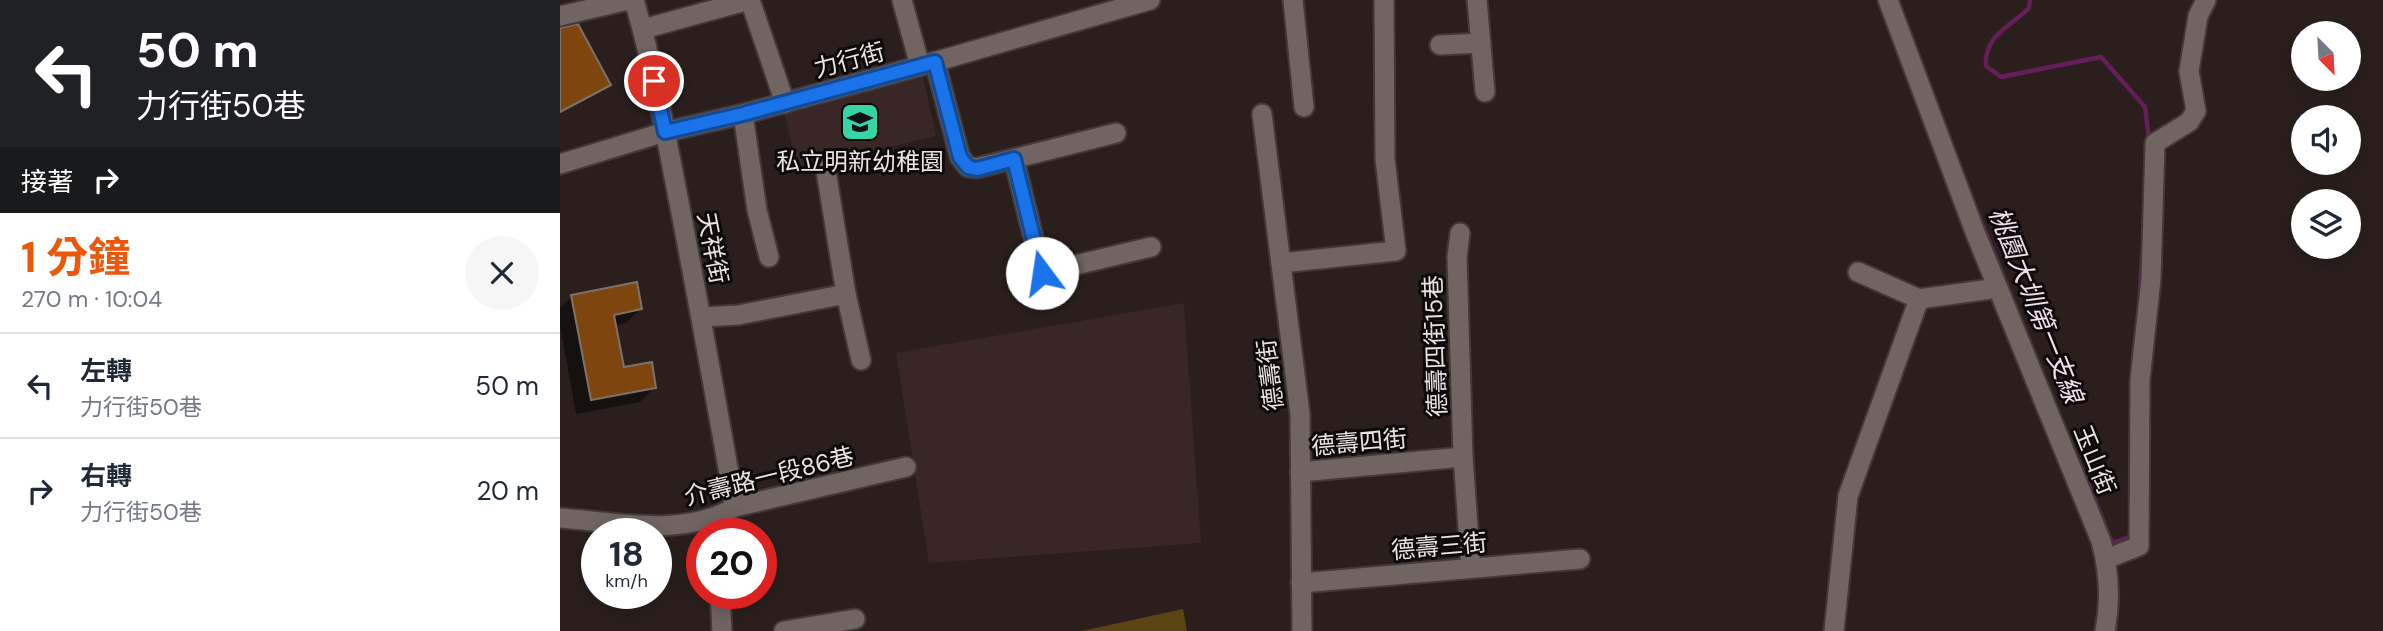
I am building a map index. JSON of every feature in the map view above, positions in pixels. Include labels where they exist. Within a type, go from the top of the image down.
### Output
[{"type":"street","points":[[560,16],[628,0]]},
{"type":"street","name":"天祥街","points":[[634,0],[643,29],[702,317],[735,508]]},
{"type":"street","points":[[643,29],[749,0],[785,103]]},
{"type":"street","points":[[902,0],[928,64],[960,157],[968,167],[977,169],[1116,133]]},
{"type":"street","name":"力行街","points":[[560,164],[665,132],[785,103],[1150,0]]},
{"type":"street","points":[[1293,0],[1304,107]]},
{"type":"street","points":[[1281,263],[1396,251],[1385,159],[1384,0]]},
{"type":"street","points":[[1477,0],[1485,92]]},
{"type":"street","name":"玉山街","points":[[1888,0],[1998,288],[2101,541],[2108,565],[2105,631]]},
{"type":"street","points":[[2106,559],[2139,546],[2140,380],[2151,279],[2155,143],[2189,122],[2196,110],[2189,71],[2198,16],[2206,0]]},
{"type":"street","points":[[1440,44],[1481,43]]},
{"type":"street","points":[[743,114],[757,210],[769,257]]},
{"type":"street","name":"德壽街","points":[[1262,114],[1300,414],[1302,631]]},
{"type":"street","points":[[1014,159],[1042,273],[1151,247]]},
{"type":"street","points":[[826,172],[846,294],[861,360]]},
{"type":"street","name":"德壽四街15巷","points":[[1460,233],[1457,257],[1463,457],[1471,568]]},
{"type":"street","points":[[1858,272],[1919,299],[1998,288]]},
{"type":"street","points":[[702,317],[738,316],[846,294]]},
{"type":"street","points":[[1834,631],[1848,496],[1919,299]]},
{"type":"street","name":"德壽四街","points":[[1300,472],[1463,457]]},
{"type":"street","name":"介壽路一段86巷","points":[[718,518],[735,508],[906,467]]},
{"type":"street","name":"介壽路一段86巷","points":[[560,518],[686,526]]},
{"type":"street","name":"德壽三街","points":[[1301,583],[1580,559]]},
{"type":"street","points":[[721,609],[722,631]]},
{"type":"street","points":[[784,631],[855,619]]},
{"type":"shaded area","name":"私立明新幼稚園","points":[[922,73],[936,136],[798,169],[783,108]]},
{"type":"shaded area","points":[[1184,303],[1201,543],[929,563],[896,353]]},
{"type":"shaded area","points":[[1183,609],[1187,631],[1082,631]]},
{"type":"building","points":[[578,24],[611,85],[560,112],[560,28]]},
{"type":"building","points":[[637,282],[642,309],[614,315],[624,367],[652,362],[656,388],[591,400],[571,295]]},
{"type":"waterway","points":[[2030,0],[2029,8],[1994,39],[1986,55],[1986,66],[2001,77],[2101,57],[2145,107],[2149,138]]},
{"type":"waterway","name":"桃園大圳第一支線","points":[[1976,208],[2030,342]]},
{"type":"waterway","points":[[2140,292],[2142,255]]},
{"type":"waterway","name":"桃園大圳第一支線","points":[[2084,473],[2111,540]]},
{"type":"waterway","points":[[2112,543],[2129,537],[2132,532]]},
{"type":"waterway","name":"桃園大圳第一支線","points":[[2115,562],[2118,599],[2115,631]]},
{"type":"place","name":"私立明新幼稚園","points":[[860,122]]},
{"type":"route","points":[[654,81],[665,132],[743,114],[935,62],[960,157],[968,167],[977,169],[1014,159],[1042,273]]}]
